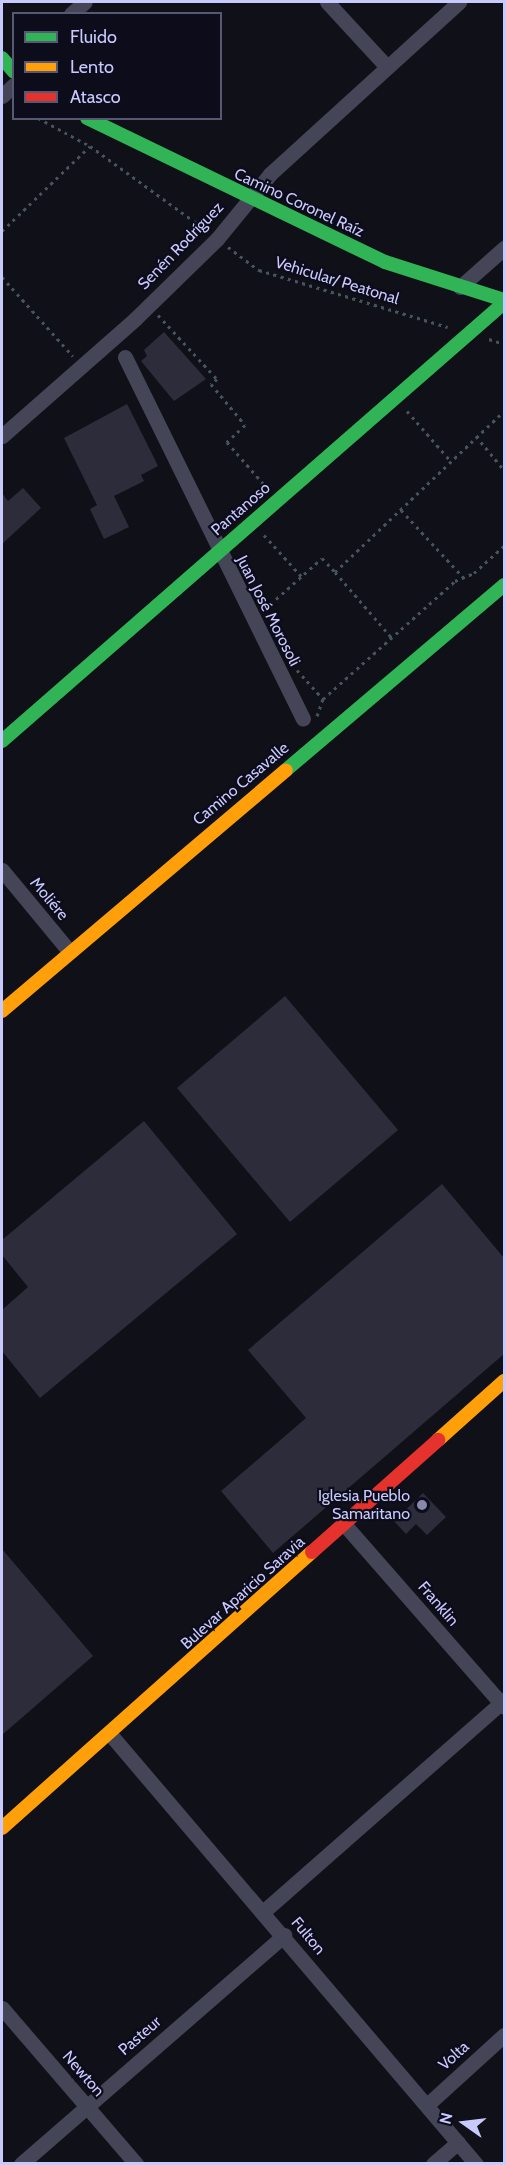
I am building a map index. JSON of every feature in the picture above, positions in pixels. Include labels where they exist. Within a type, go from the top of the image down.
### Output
[{"type":"street","points":[[73,12],[85,2]]},
{"type":"street","points":[[327,2],[386,66]]},
{"type":"street","name":"Senén Rodríguez","points":[[2,436],[149,305],[217,239],[250,197],[386,66],[459,2]]},
{"type":"street","name":"Camino Coronel Raíz","points":[[91,120],[385,262],[504,301]]},
{"type":"street","points":[[460,287],[504,248]]},
{"type":"street","name":"Pantanoso","points":[[2,741],[470,334],[504,301]]},
{"type":"street","name":"Juan José Morosoli","points":[[125,357],[250,617],[308,724]]},
{"type":"street","name":"Camino Casavalle","points":[[2,1011],[69,951],[504,585]]},
{"type":"street","name":"Moliére","points":[[2,870],[69,951]]},
{"type":"street","name":"Bulevar Aparicio Saravia","points":[[2,1828],[504,1381]]},
{"type":"street","name":"Franklin","points":[[344,1524],[503,1703]]},
{"type":"street","points":[[264,1911],[503,1703]]},
{"type":"street","name":"Fulton","points":[[110,1734],[264,1911],[476,2163]]},
{"type":"street","name":"Pasteur","points":[[21,2163],[284,1935]]},
{"type":"street","name":"Newton","points":[[2,2008],[136,2163]]},
{"type":"street","name":"Volta","points":[[427,2105],[504,2035]]},
{"type":"street","points":[[432,2163],[458,2142]]},
{"type":"path","name":"Vehicular/ Peatonal","points":[[42,120],[90,146],[259,270],[504,344]]},
{"type":"path","points":[[2,231],[90,146]]},
{"type":"path","points":[[2,277],[82,366]]},
{"type":"path","points":[[149,305],[217,379],[211,384],[245,425],[227,442],[278,501]]},
{"type":"path","points":[[396,398],[449,459]]},
{"type":"path","points":[[335,572],[401,510],[449,459],[504,411]]},
{"type":"path","points":[[476,436],[504,470]]},
{"type":"path","points":[[401,510],[464,578]]},
{"type":"path","points":[[253,523],[302,577]]},
{"type":"path","points":[[308,724],[323,699],[392,638],[504,546]]},
{"type":"path","points":[[250,617],[302,577],[322,558],[392,638]]},
{"type":"building","points":[[164,332],[206,379],[174,401],[141,361],[147,356],[144,350]]},
{"type":"building","points":[[127,404],[158,466],[141,475],[144,481],[114,496],[129,527],[104,539],[90,509],[97,505],[64,438]]},
{"type":"building","points":[[23,488],[41,508],[2,544],[2,493],[8,501]]},
{"type":"building","points":[[285,996],[398,1130],[290,1222],[177,1088]]},
{"type":"building","points":[[144,1121],[237,1234],[40,1398],[2,1351],[2,1310],[28,1287],[2,1255],[2,1240]]},
{"type":"building","points":[[442,1184],[504,1258],[504,1354],[273,1553],[221,1491],[306,1418],[248,1350]]},
{"type":"building","name":"Iglesia Pueblo Samaritano","points":[[423,1493],[446,1517],[427,1535],[416,1524],[406,1534],[394,1521]]},
{"type":"building","points":[[2,1549],[93,1656],[2,1735]]},
{"type":"traffic: fast","points":[[2,58],[12,70]]},
{"type":"traffic: fast","points":[[91,120],[385,262],[504,300]]},
{"type":"traffic: fast","points":[[2,741],[504,303]]},
{"type":"traffic: fast","points":[[286,770],[504,585]]},
{"type":"traffic: slow","points":[[2,1011],[286,770]]},
{"type":"traffic: slow","points":[[438,1440],[504,1381]]},
{"type":"traffic: slow","points":[[2,1828],[312,1552]]},
{"type":"traffic: jam","points":[[312,1552],[438,1440]]},
{"type":"place","name":"Iglesia Pueblo Samaritano","points":[[422,1505]]}]
